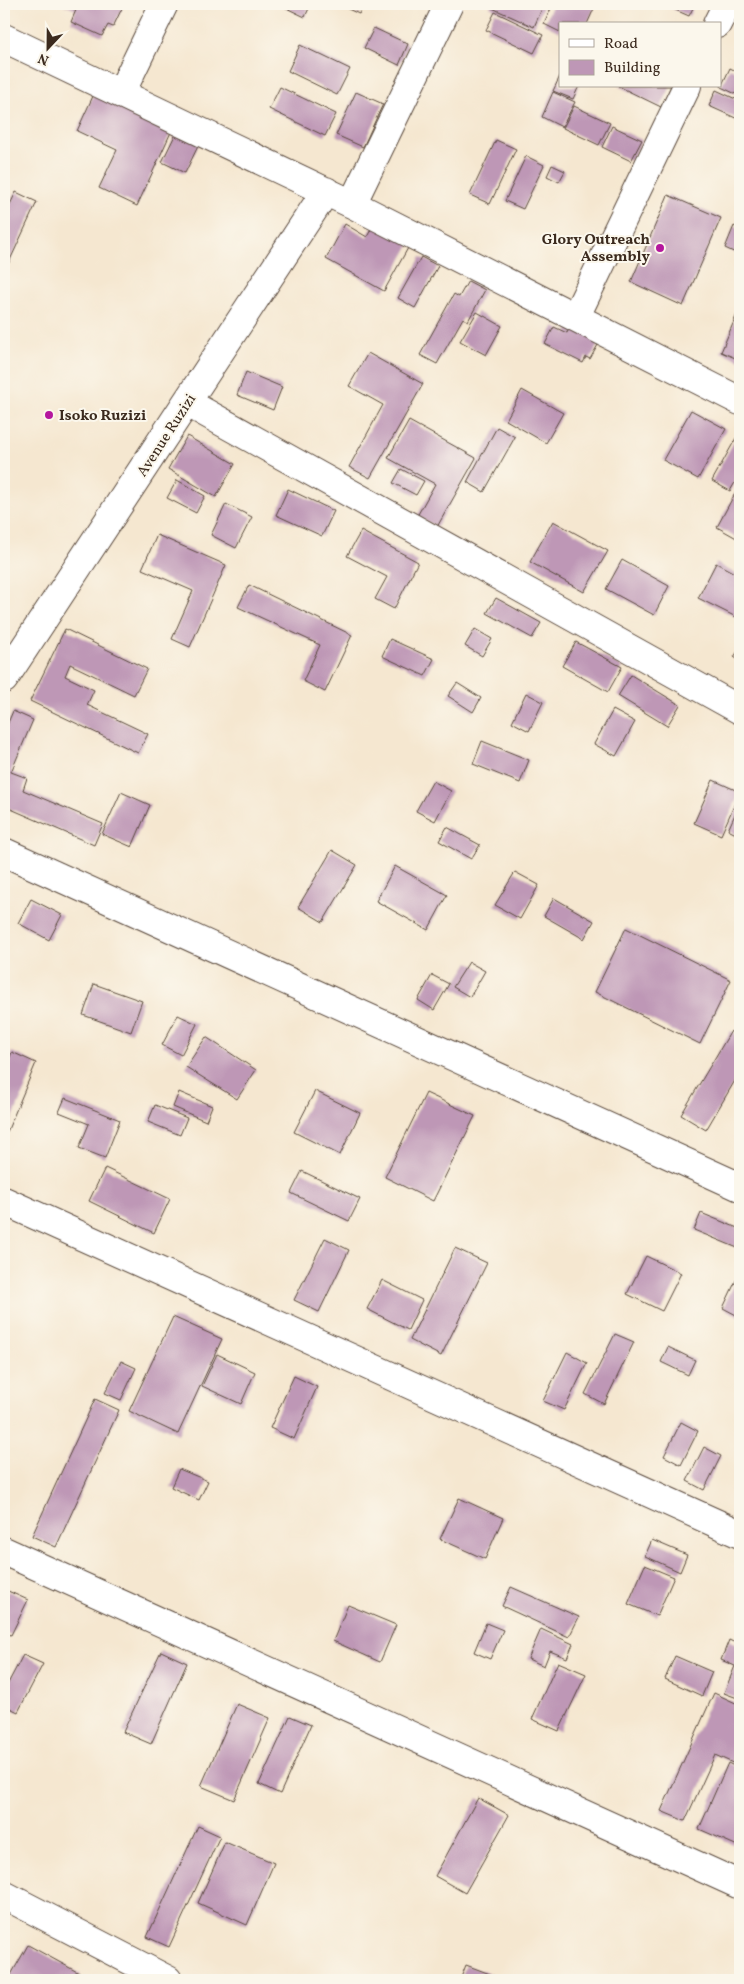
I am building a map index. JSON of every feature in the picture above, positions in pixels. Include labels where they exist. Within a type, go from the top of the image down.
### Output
[{"type":"street","points":[[120,93],[164,4]]},
{"type":"street","points":[[352,204],[449,4]]},
{"type":"street","points":[[718,22],[727,4]]},
{"type":"street","points":[[4,38],[326,191],[576,316],[740,401]]},
{"type":"street","points":[[576,316],[686,88]]},
{"type":"street","name":"Avenue Ruzizi","points":[[4,678],[188,403],[326,191]]},
{"type":"street","points":[[188,403],[740,710]]},
{"type":"street","points":[[4,852],[740,1187]]},
{"type":"street","points":[[4,1201],[740,1534]]},
{"type":"street","points":[[4,1551],[740,1885]]},
{"type":"street","points":[[4,1896],[168,1980]]},
{"type":"building","points":[[62,4],[124,4],[113,27],[108,25],[102,36],[71,22],[76,10]]},
{"type":"building","points":[[278,4],[311,4],[305,17]]},
{"type":"building","points":[[337,4],[364,4],[359,14]]},
{"type":"building","points":[[491,4],[544,4],[534,27],[490,7]]},
{"type":"building","points":[[553,4],[596,4],[588,22],[559,22],[559,32],[544,24]]},
{"type":"building","points":[[662,4],[695,4],[689,16]]},
{"type":"building","points":[[495,12],[543,35],[534,53],[486,30]]},
{"type":"building","points":[[374,28],[408,44],[399,65],[364,48]]},
{"type":"building","points":[[300,45],[350,69],[337,95],[288,71]]},
{"type":"building","points":[[730,68],[740,73],[740,96],[722,87]]},
{"type":"building","points":[[559,78],[559,88],[578,88],[573,99],[553,91]]},
{"type":"building","points":[[280,87],[336,114],[325,136],[269,109]]},
{"type":"building","points":[[622,88],[670,88],[661,107]]},
{"type":"building","points":[[716,90],[740,101],[740,120],[709,106]]},
{"type":"building","points":[[356,92],[383,104],[363,147],[336,135]]},
{"type":"building","points":[[553,92],[575,102],[562,127],[542,117]]},
{"type":"building","points":[[94,94],[172,130],[137,206],[99,188],[117,150],[77,131]]},
{"type":"building","points":[[574,106],[610,123],[599,145],[563,128]]},
{"type":"building","points":[[612,126],[642,140],[631,161],[602,147]]},
{"type":"building","points":[[179,127],[202,138],[185,173],[162,162]]},
{"type":"building","points":[[496,140],[516,149],[490,204],[470,195]]},
{"type":"building","points":[[526,156],[544,165],[523,209],[505,201]]},
{"type":"building","points":[[552,165],[565,171],[559,182],[547,176]]},
{"type":"building","points":[[16,192],[37,202],[4,273],[4,217]]},
{"type":"building","points":[[668,195],[721,218],[683,306],[631,282]]},
{"type":"building","points":[[377,218],[413,239],[384,291],[326,259],[345,224],[367,237]]},
{"type":"building","points":[[734,226],[740,229],[740,255],[725,248]]},
{"type":"building","points":[[421,257],[438,266],[415,308],[398,298]]},
{"type":"building","points":[[468,281],[485,290],[468,321],[463,318],[437,364],[420,355],[454,294],[459,297]]},
{"type":"building","points":[[740,307],[740,360],[721,352]]},
{"type":"building","points":[[477,312],[502,326],[486,355],[460,341]]},
{"type":"building","points":[[574,319],[603,336],[590,359],[586,357],[583,363],[545,344],[554,327],[567,333]]},
{"type":"building","points":[[368,353],[423,384],[370,478],[349,467],[383,405],[349,386]]},
{"type":"building","points":[[246,372],[282,387],[273,410],[237,395]]},
{"type":"building","points":[[522,390],[563,413],[546,443],[506,420]]},
{"type":"building","points":[[691,410],[726,429],[698,479],[663,460]]},
{"type":"building","points":[[409,421],[476,458],[437,527],[417,516],[435,484],[388,458]]},
{"type":"building","points":[[497,427],[515,437],[484,492],[467,482]]},
{"type":"building","points":[[187,436],[235,464],[216,497],[168,469]]},
{"type":"building","points":[[736,438],[740,440],[740,474],[730,491],[712,481]]},
{"type":"building","points":[[401,469],[424,481],[416,495],[393,483]]},
{"type":"building","points":[[177,480],[205,496],[196,513],[167,498]]},
{"type":"building","points":[[740,484],[740,540],[717,527]]},
{"type":"building","points":[[288,489],[334,511],[322,536],[276,515]]},
{"type":"building","points":[[226,504],[252,517],[236,548],[211,535]]},
{"type":"building","points":[[553,521],[608,551],[584,592],[530,562]]},
{"type":"building","points":[[361,531],[418,562],[394,609],[375,599],[387,577],[347,556]]},
{"type":"building","points":[[157,535],[226,565],[190,647],[172,639],[193,591],[142,569]]},
{"type":"building","points":[[622,560],[669,586],[654,615],[606,589]]},
{"type":"building","points":[[716,563],[740,576],[740,619],[698,598]]},
{"type":"building","points":[[249,585],[352,635],[325,692],[303,681],[320,645],[238,607]]},
{"type":"building","points":[[496,598],[541,623],[532,638],[487,613]]},
{"type":"building","points":[[65,629],[147,669],[134,695],[70,664],[65,676],[94,690],[87,705],[148,734],[138,753],[30,701]]},
{"type":"building","points":[[475,629],[492,639],[482,656],[465,646]]},
{"type":"building","points":[[390,639],[434,659],[425,676],[382,656]]},
{"type":"building","points":[[576,642],[622,667],[608,692],[562,666]]},
{"type":"building","points":[[740,648],[740,661],[734,657]]},
{"type":"building","points":[[631,675],[680,705],[667,726],[618,696]]},
{"type":"building","points":[[457,683],[481,698],[473,712],[448,696]]},
{"type":"building","points":[[526,693],[543,702],[529,731],[512,722]]},
{"type":"building","points":[[613,710],[635,722],[616,756],[594,744]]},
{"type":"building","points":[[13,711],[33,720],[11,772],[27,778],[23,790],[103,824],[94,845],[4,806],[4,732]]},
{"type":"building","points":[[482,741],[529,760],[520,783],[473,764]]},
{"type":"building","points":[[713,780],[740,792],[721,835],[694,823]]},
{"type":"building","points":[[433,781],[451,791],[435,821],[416,811]]},
{"type":"building","points":[[121,792],[150,805],[132,847],[102,834]]},
{"type":"building","points":[[740,803],[740,836],[728,830]]},
{"type":"building","points":[[447,827],[480,845],[471,859],[439,841]]},
{"type":"building","points":[[332,850],[357,865],[323,922],[298,907]]},
{"type":"building","points":[[395,866],[447,895],[428,930],[376,901]]},
{"type":"building","points":[[515,872],[539,885],[520,919],[495,905]]},
{"type":"building","points":[[554,898],[594,921],[584,939],[544,916]]},
{"type":"building","points":[[31,899],[62,915],[49,940],[18,923]]},
{"type":"building","points":[[626,928],[731,980],[700,1044],[595,992]]},
{"type":"building","points":[[469,962],[485,971],[470,997],[453,987]]},
{"type":"building","points":[[432,975],[449,984],[434,1010],[418,1000]]},
{"type":"building","points":[[94,984],[142,1001],[131,1032],[83,1015]]},
{"type":"building","points":[[178,1015],[197,1024],[181,1055],[162,1045]]},
{"type":"building","points":[[731,1031],[740,1037],[740,1072],[706,1130],[681,1115]]},
{"type":"building","points":[[206,1037],[256,1070],[237,1099],[186,1067]]},
{"type":"building","points":[[12,1052],[36,1063],[4,1139],[4,1071]]},
{"type":"building","points":[[315,1091],[360,1113],[340,1155],[294,1132]]},
{"type":"building","points":[[179,1092],[212,1106],[206,1121],[173,1107]]},
{"type":"building","points":[[426,1093],[475,1116],[433,1201],[385,1177]]},
{"type":"building","points":[[65,1098],[120,1120],[105,1158],[79,1148],[89,1124],[59,1112]]},
{"type":"building","points":[[155,1105],[187,1118],[180,1135],[148,1122]]},
{"type":"building","points":[[105,1168],[170,1199],[154,1233],[89,1201]]},
{"type":"building","points":[[302,1171],[360,1199],[349,1221],[291,1193]]},
{"type":"building","points":[[701,1213],[740,1229],[740,1249],[694,1230]]},
{"type":"building","points":[[325,1238],[349,1250],[319,1312],[294,1300]]},
{"type":"building","points":[[455,1248],[487,1263],[441,1356],[410,1340]]},
{"type":"building","points":[[646,1256],[681,1273],[662,1311],[627,1294]]},
{"type":"building","points":[[740,1272],[740,1317],[723,1308]]},
{"type":"building","points":[[382,1280],[422,1300],[408,1330],[367,1309]]},
{"type":"building","points":[[173,1317],[222,1339],[178,1434],[129,1411]]},
{"type":"building","points":[[615,1334],[634,1342],[604,1404],[585,1394]]},
{"type":"building","points":[[668,1347],[695,1360],[688,1375],[661,1362]]},
{"type":"building","points":[[567,1352],[587,1363],[564,1410],[543,1401]]},
{"type":"building","points":[[217,1354],[255,1372],[241,1404],[202,1386]]},
{"type":"building","points":[[121,1361],[136,1368],[121,1400],[105,1393]]},
{"type":"building","points":[[294,1376],[317,1387],[294,1439],[270,1428]]},
{"type":"building","points":[[95,1399],[119,1410],[56,1547],[32,1536]]},
{"type":"building","points":[[681,1422],[698,1431],[681,1465],[664,1456]]},
{"type":"building","points":[[704,1447],[721,1456],[704,1490],[687,1481]]},
{"type":"building","points":[[179,1469],[208,1481],[199,1500],[171,1487]]},
{"type":"building","points":[[459,1498],[503,1518],[485,1559],[440,1539]]},
{"type":"building","points":[[652,1540],[687,1555],[680,1572],[645,1556]]},
{"type":"building","points":[[645,1565],[674,1577],[657,1616],[628,1604]]},
{"type":"building","points":[[511,1587],[579,1617],[569,1637],[502,1606]]},
{"type":"building","points":[[8,1591],[28,1600],[11,1635],[4,1632],[4,1600]]},
{"type":"building","points":[[348,1605],[396,1625],[380,1662],[333,1641]]},
{"type":"building","points":[[486,1623],[503,1630],[490,1659],[474,1652]]},
{"type":"building","points":[[541,1629],[573,1644],[567,1658],[550,1651],[544,1666],[528,1659]]},
{"type":"building","points":[[729,1640],[740,1645],[740,1699],[724,1693],[735,1666],[721,1660]]},
{"type":"building","points":[[161,1651],[187,1663],[151,1744],[123,1732]]},
{"type":"building","points":[[23,1655],[43,1664],[18,1712],[4,1705],[4,1691]]},
{"type":"building","points":[[675,1656],[712,1672],[702,1696],[665,1679]]},
{"type":"building","points":[[558,1662],[586,1674],[559,1731],[532,1719]]},
{"type":"building","points":[[714,1693],[740,1705],[740,1752],[735,1764],[715,1755],[685,1821],[661,1811]]},
{"type":"building","points":[[237,1704],[270,1718],[234,1800],[201,1786]]},
{"type":"building","points":[[290,1716],[311,1725],[280,1794],[259,1784]]},
{"type":"building","points":[[728,1763],[740,1769],[740,1847],[699,1829]]},
{"type":"building","points":[[478,1798],[509,1815],[465,1893],[435,1876]]},
{"type":"building","points":[[198,1826],[220,1836],[169,1947],[147,1937]]},
{"type":"building","points":[[225,1842],[274,1863],[247,1925],[198,1903]]},
{"type":"building","points":[[28,1945],[81,1974],[77,1980],[8,1980]]},
{"type":"building","points":[[466,1965],[506,1980],[460,1980]]},
{"type":"place","name":"Glory Outreach Assembly","points":[[660,248]]},
{"type":"place","name":"Isoko Ruzizi","points":[[49,415]]}]
